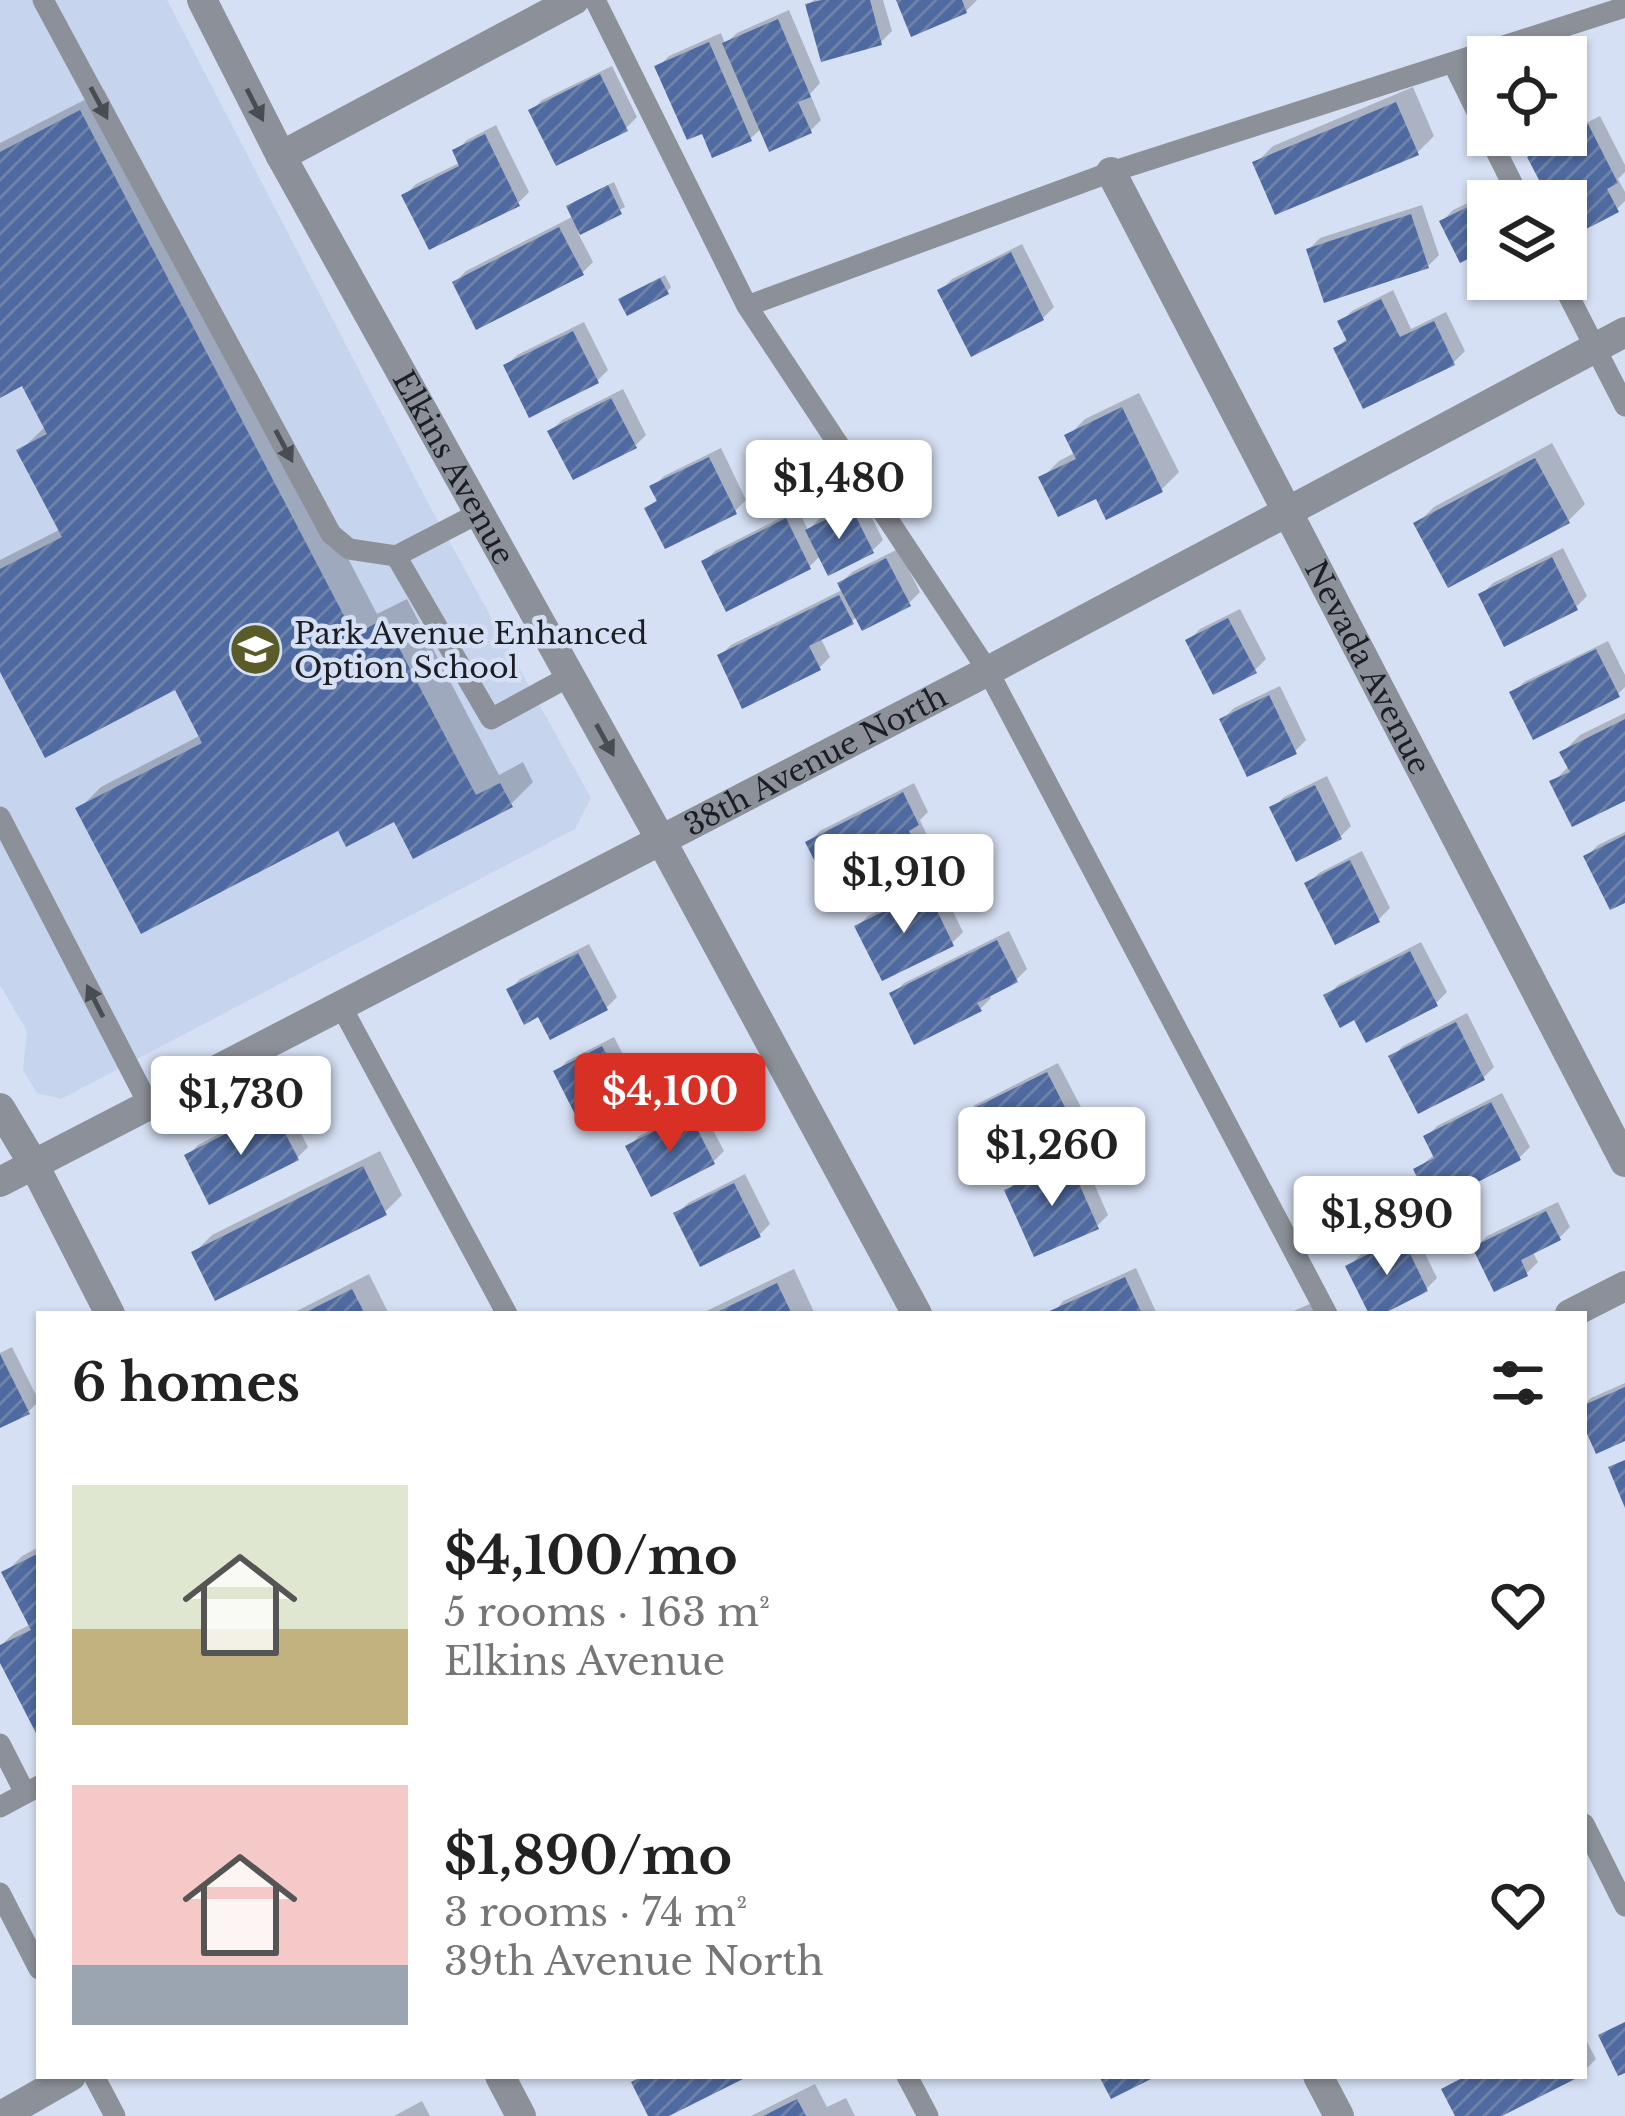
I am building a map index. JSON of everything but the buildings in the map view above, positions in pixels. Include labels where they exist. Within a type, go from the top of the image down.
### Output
[{"type":"street","name":"Elkins Avenue","points":[[202,0],[281,156],[661,840],[915,1311]]},
{"type":"street","points":[[281,156],[574,0]]},
{"type":"street","name":"Nevada Avenue","points":[[1111,172],[1625,1162]]},
{"type":"street","name":"38th Avenue North","points":[[0,1182],[988,671],[1625,332]]},
{"type":"street","points":[[0,1108],[108,1311]]},
{"type":"street","points":[[1576,1311],[1625,1286]]},
{"type":"street","points":[[1,2116],[65,2079]]},
{"type":"street","points":[[502,2079],[521,2116]]},
{"type":"street","points":[[1320,2079],[1339,2116]]},
{"type":"lane","points":[[43,0],[332,534],[349,549],[397,556],[479,513]]},
{"type":"lane","points":[[595,0],[747,306],[988,671],[1325,1311]]},
{"type":"lane","points":[[747,306],[1111,172],[1625,8]]},
{"type":"lane","points":[[1453,63],[1467,92]]},
{"type":"lane","points":[[1570,300],[1625,406]]},
{"type":"lane","points":[[397,556],[491,719],[570,676]]},
{"type":"lane","points":[[0,817],[149,1105]]},
{"type":"lane","points":[[341,1006],[505,1311]]},
{"type":"lane","points":[[0,1744],[32,1789],[0,1807]]},
{"type":"lane","points":[[1587,1830],[1625,1906]]},
{"type":"lane","points":[[0,1893],[36,1963]]},
{"type":"lane","points":[[96,2079],[115,2116]]},
{"type":"lane","points":[[909,2079],[928,2116]]},
{"type":"shaded area","name":"Park Avenue Enhanced Option School","points":[[0,0],[167,0],[427,501],[591,798],[575,829],[61,1099],[37,1093],[23,1070],[27,1031],[0,985]]},
{"type":"place","name":"Park Avenue Enhanced Option School","points":[[255,650]]}]
